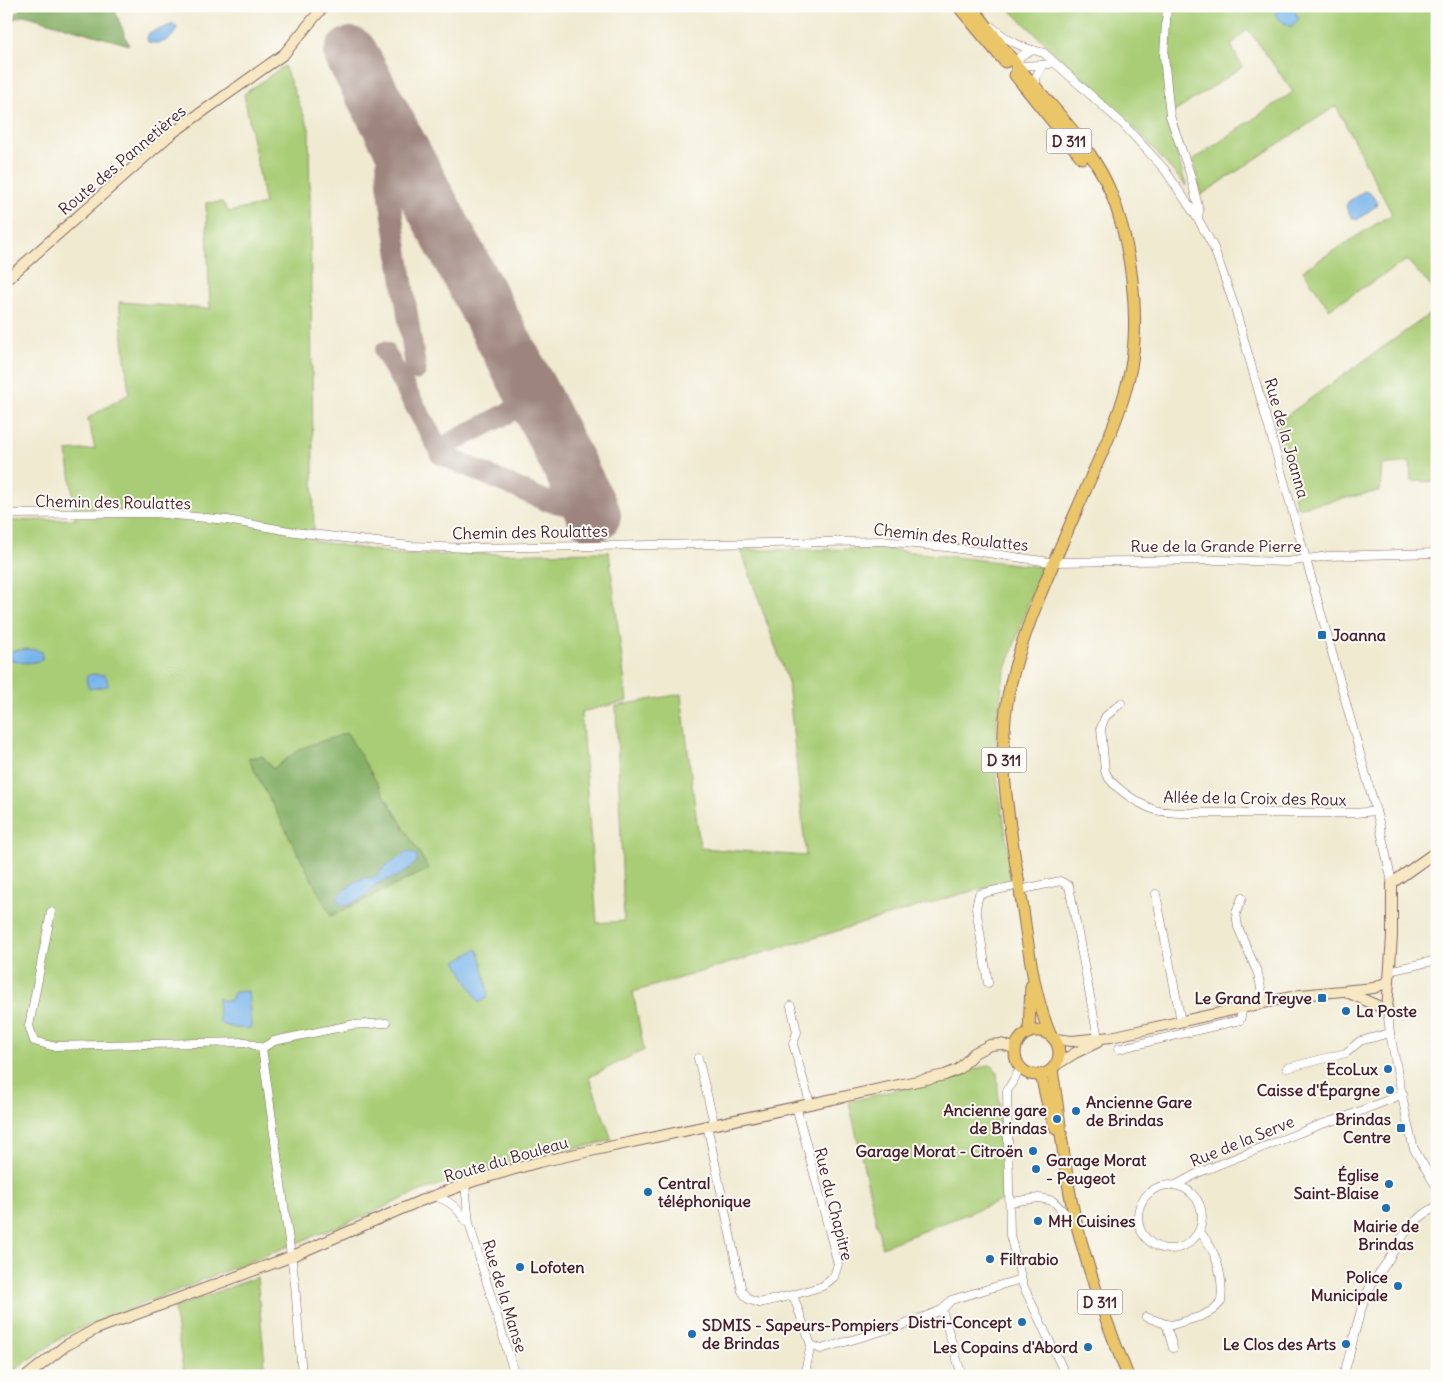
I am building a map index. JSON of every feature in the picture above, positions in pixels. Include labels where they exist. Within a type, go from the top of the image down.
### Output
[{"type":"main road","name":"D 311","points":[[958,6],[1015,68],[1036,87],[1074,134],[1098,168],[1111,192],[1124,234],[1132,275],[1134,318],[1131,367],[1117,416],[1027,631],[1007,702],[1004,747],[1008,815],[1032,964],[1044,1022],[1052,1037]]},
{"type":"main road","name":"D 311","points":[[974,9],[1015,68],[1094,172],[1118,217]]},
{"type":"main road","name":"D 311","points":[[1029,1032],[1032,964]]},
{"type":"main road","points":[[1043,1031],[1052,1037],[1059,1052],[1054,1067],[1041,1075],[1033,1076],[1020,1069],[1016,1063],[1014,1048],[1022,1035],[1029,1032],[1043,1031]]},
{"type":"main road","name":"D 311","points":[[1054,1067],[1062,1142],[1073,1209],[1105,1315],[1128,1376]]},
{"type":"main road","name":"D 311","points":[[1041,1075],[1049,1110],[1062,1142]]},
{"type":"street","name":"Route des Pannetières","points":[[6,280],[171,134],[284,54],[324,6]]},
{"type":"street","points":[[1166,6],[1164,56],[1170,116],[1190,174],[1199,210],[1198,219]]},
{"type":"street","name":"Rue de la Joanna","points":[[974,9],[1006,39],[1044,53],[1124,125],[1165,170],[1198,219],[1214,248],[1230,291],[1388,857],[1392,883],[1392,936],[1388,1005]]},
{"type":"street","points":[[1033,50],[1020,56],[1015,68],[1055,63]]},
{"type":"street","points":[[1036,87],[1036,77],[1042,65]]},
{"type":"street","name":"Chemin des Roulattes","points":[[6,514],[154,513],[227,520],[304,533],[410,546],[469,548],[882,541],[946,547],[1055,562]]},
{"type":"street","name":"Rue de la Grande Pierre","points":[[1055,562],[1218,560],[1287,562],[1328,556],[1437,553]]},
{"type":"street","name":"Allée de la Croix des Roux","points":[[1121,703],[1105,717],[1101,728],[1107,778],[1132,797],[1155,810],[1179,814],[1355,813],[1376,810]]},
{"type":"street","points":[[1392,883],[1437,851]]},
{"type":"street","points":[[988,983],[976,908],[979,894],[1060,881],[1069,886],[1098,1038]]},
{"type":"street","points":[[1156,894],[1181,1021]]},
{"type":"street","points":[[1242,898],[1236,913],[1238,927],[1258,974],[1264,1002]]},
{"type":"street","points":[[51,912],[29,1026],[34,1041],[52,1046],[246,1042],[262,1048]]},
{"type":"street","points":[[1052,1037],[1072,1041],[1110,1037],[1300,995],[1365,990],[1374,988],[1389,976],[1437,960]]},
{"type":"street","points":[[1365,990],[1374,991],[1388,1005],[1390,1033],[1414,1149],[1436,1183]]},
{"type":"street","points":[[1345,992],[1388,1005]]},
{"type":"street","points":[[791,1006],[797,1032],[793,1044],[810,1103]]},
{"type":"street","points":[[1118,1049],[1240,1020],[1243,1007]]},
{"type":"street","points":[[262,1048],[274,1041],[351,1025],[386,1023]]},
{"type":"street","points":[[1287,1068],[1346,1053],[1360,1041],[1390,1033]]},
{"type":"street","points":[[1054,1067],[1086,1047],[1110,1037]]},
{"type":"street","name":"Route du Bouleau","points":[[27,1376],[65,1346],[96,1329],[290,1257],[465,1184],[539,1162],[945,1075],[959,1068],[974,1053],[990,1044],[1001,1044],[1014,1048]]},
{"type":"street","points":[[262,1048],[295,1284],[302,1376]]},
{"type":"street","name":"Rue du Chapitre","points":[[698,1058],[742,1291],[748,1299],[759,1303],[823,1286],[834,1277],[838,1264],[796,1106]]},
{"type":"street","points":[[1020,1069],[1007,1092],[1010,1235],[1021,1278],[1066,1376]]},
{"type":"street","name":"Rue de la Serve","points":[[1176,1185],[1200,1172],[1319,1125],[1377,1107],[1402,1094]]},
{"type":"street","points":[[465,1184],[469,1223]]},
{"type":"street","name":"Rue de la Serve","points":[[1176,1185],[1186,1188],[1199,1202],[1202,1211],[1202,1221],[1199,1231],[1193,1240],[1184,1246],[1173,1249],[1162,1248],[1152,1244],[1141,1232],[1137,1215],[1146,1195],[1154,1188],[1176,1185]]},
{"type":"street","points":[[434,1196],[444,1198],[458,1208],[469,1223]]},
{"type":"street","points":[[1010,1202],[1039,1198],[1053,1201],[1078,1226]]},
{"type":"street","points":[[1343,1376],[1367,1292],[1376,1275],[1385,1265],[1406,1229],[1417,1218],[1437,1206]]},
{"type":"street","name":"Rue de la Manse","points":[[469,1223],[515,1376]]},
{"type":"street","points":[[1146,1317],[1172,1325],[1202,1316],[1221,1302],[1223,1288],[1219,1269],[1208,1240],[1199,1231]]},
{"type":"street","points":[[811,1345],[822,1350],[906,1324],[942,1310],[951,1300],[1021,1278]]},
{"type":"street","points":[[793,1295],[811,1345],[806,1367],[809,1376]]},
{"type":"street","points":[[942,1310],[962,1376]]},
{"type":"street","points":[[1166,1324],[1173,1348]]},
{"type":"green space","points":[[20,6],[113,6],[129,45],[24,15],[10,21],[20,9]]},
{"type":"green space","points":[[1006,6],[1437,6],[1437,293],[1407,260],[1329,309],[1303,270],[1392,214],[1336,106],[1201,195],[1193,160],[1293,92],[1248,29],[1231,45],[1242,67],[1167,117],[1186,186],[1141,135]]},
{"type":"green space","points":[[284,66],[309,128],[314,541],[404,555],[609,552],[627,701],[581,712],[597,923],[624,921],[616,706],[681,694],[700,848],[806,856],[788,682],[741,550],[886,549],[1041,567],[1004,675],[997,720],[996,770],[1013,881],[961,894],[633,992],[644,1050],[589,1077],[612,1140],[471,1174],[418,1192],[362,1217],[67,1334],[6,1376],[6,521],[76,519],[67,451],[95,449],[88,418],[129,394],[119,302],[210,309],[206,203],[222,202],[229,212],[265,204],[244,94]]},
{"type":"green space","points":[[1437,309],[1437,482],[1411,481],[1410,462],[1382,465],[1380,491],[1297,508],[1276,423]]},
{"type":"green space","points":[[347,733],[429,869],[331,916],[248,758],[263,756],[273,769],[301,748]]},
{"type":"green space","points":[[991,1065],[997,1071],[1005,1199],[882,1247],[849,1102]]},
{"type":"green space","points":[[257,1277],[265,1365],[259,1368],[260,1376],[184,1376],[174,1308]]},
{"type":"water","points":[[1279,6],[1291,9],[1298,16],[1299,19],[1291,27],[1275,15]]},
{"type":"water","points":[[174,24],[177,27],[173,36],[169,39],[157,43],[148,42],[149,33]]},
{"type":"water","points":[[1364,191],[1370,193],[1377,202],[1376,206],[1357,220],[1351,217],[1346,207],[1348,202]]},
{"type":"water","points":[[28,649],[42,652],[42,659],[26,663],[10,659],[12,651]]},
{"type":"water","points":[[92,674],[104,675],[107,678],[108,686],[89,689],[86,680],[87,676]]},
{"type":"water","points":[[408,852],[417,855],[417,862],[401,875],[376,884],[361,899],[346,906],[340,904],[338,896],[350,886],[363,878],[373,878],[385,866]]},
{"type":"water","points":[[477,949],[481,958],[488,992],[487,998],[479,1003],[456,961]]},
{"type":"water","points":[[248,991],[250,1028],[234,1028],[219,1022],[218,997],[229,1001],[235,992]]},
{"type":"taxiway","points":[[391,128],[387,158],[388,187],[416,370]]},
{"type":"taxiway","points":[[385,352],[439,449],[535,399]]},
{"type":"taxiway","points":[[440,454],[544,500],[566,505],[588,505]]},
{"type":"runway","points":[[351,54],[535,399],[594,515]]},
{"type":"place","name":"Joanna","points":[[1322,635]]},
{"type":"place","name":"Le Grand Treyve","points":[[1322,998]]},
{"type":"place","name":"La Poste","points":[[1346,1011]]},
{"type":"place","name":"EcoLux","points":[[1388,1069]]},
{"type":"place","name":"Caisse d'Épargne","points":[[1390,1090]]},
{"type":"place","name":"Ancienne Gare de Brindas","points":[[1076,1111]]},
{"type":"place","name":"Ancienne gare de Brindas","points":[[1057,1119]]},
{"type":"place","name":"Brindas Centre","points":[[1401,1128]]},
{"type":"place","name":"Garage Morat - Citroën","points":[[1033,1151]]},
{"type":"place","name":"Garage Morat - Peugeot","points":[[1036,1169]]},
{"type":"place","name":"Église Saint-Blaise","points":[[1389,1184]]},
{"type":"place","name":"Central téléphonique","points":[[648,1192]]},
{"type":"place","name":"Mairie de Brindas","points":[[1386,1208]]},
{"type":"place","name":"MH Cuisines","points":[[1038,1221]]},
{"type":"place","name":"Filtrabio","points":[[990,1259]]},
{"type":"place","name":"Lofoten","points":[[520,1267]]},
{"type":"place","name":"Police Municipale","points":[[1398,1286]]},
{"type":"place","name":"Distri-Concept","points":[[1022,1322]]},
{"type":"place","name":"SDMIS - Sapeurs-Pompiers de Brindas","points":[[692,1334]]},
{"type":"place","name":"Le Clos des Arts","points":[[1346,1344]]},
{"type":"place","name":"Les Copains d'Abord","points":[[1088,1347]]}]
